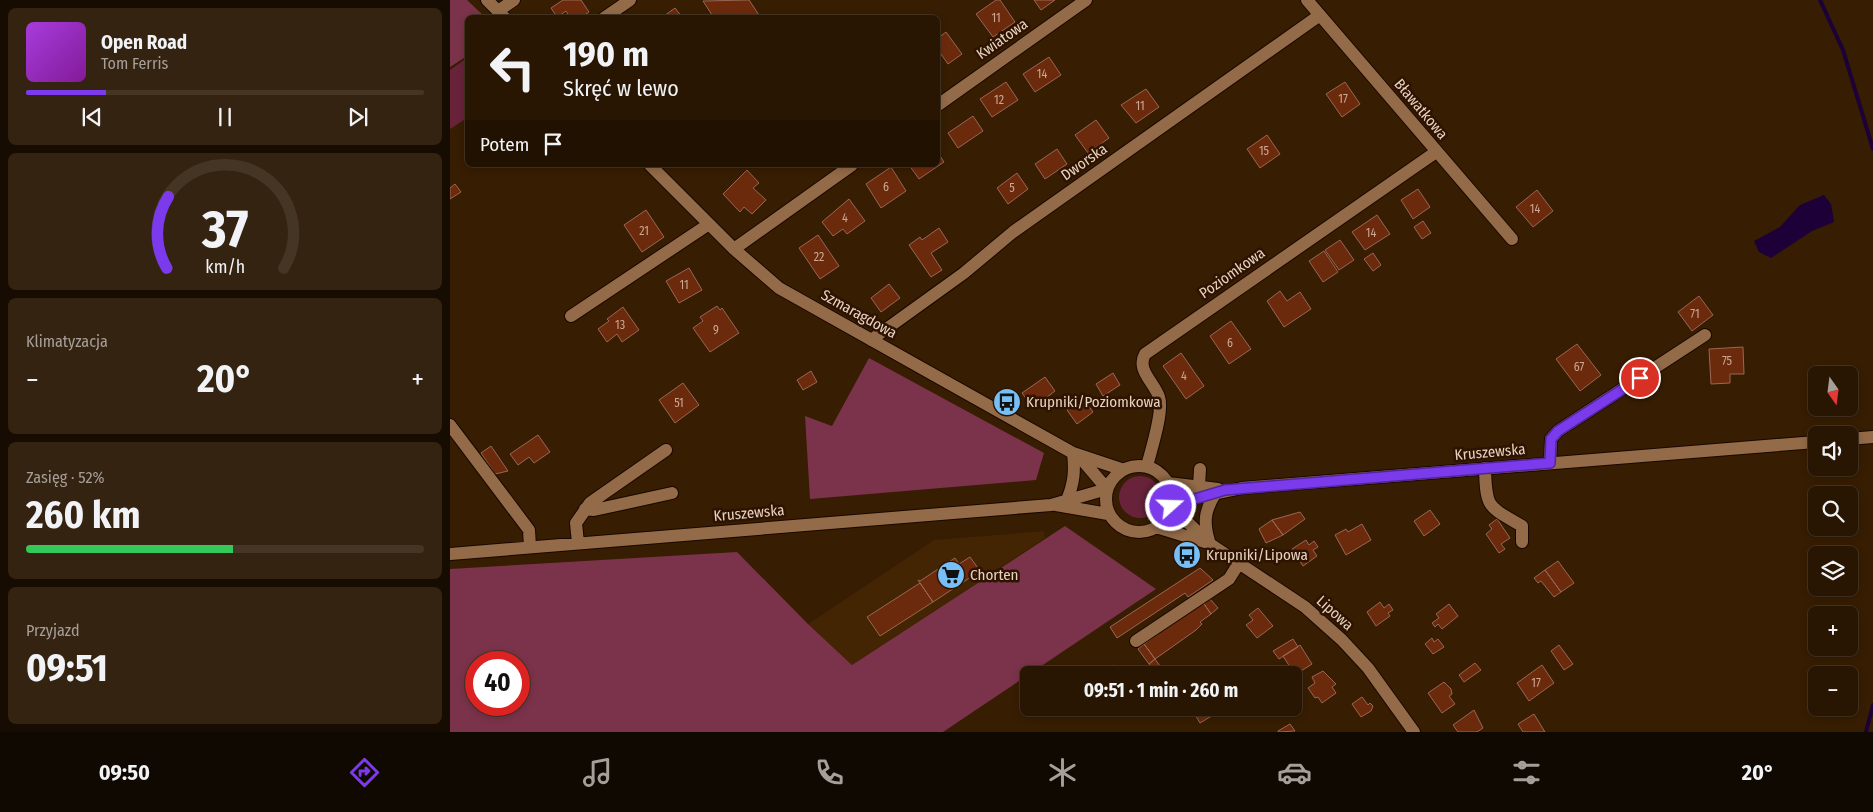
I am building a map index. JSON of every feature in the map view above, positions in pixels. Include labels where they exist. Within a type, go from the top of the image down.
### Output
[{"type":"street","points":[[487,0],[502,14],[514,0]]},
{"type":"street","points":[[608,15],[630,0]]},
{"type":"street","name":"Kwiatowa","points":[[940,104],[1086,0]]},
{"type":"street","name":"Bławatkowa","points":[[1307,0],[1512,239]]},
{"type":"street","name":"Dworska","points":[[871,340],[964,273],[1013,232],[1320,15]]},
{"type":"street","name":"Poziomkowa","points":[[1147,466],[1161,408],[1159,397],[1143,371],[1142,359],[1145,354],[1436,152]]},
{"type":"street","name":"Szmaragdowa","points":[[652,167],[734,249],[779,288],[1076,455],[1121,469]]},
{"type":"street","points":[[734,249],[849,167]]},
{"type":"street","points":[[571,316],[709,224]]},
{"type":"street","points":[[1550,463],[1551,439],[1558,431],[1705,335]]},
{"type":"street","points":[[450,426],[529,530],[530,547]]},
{"type":"street","points":[[1858,438],[1873,437]]},
{"type":"street","name":"Kruszewska","points":[[1171,506],[1221,491],[1808,443]]},
{"type":"street","points":[[578,543],[576,523],[590,503],[666,450]]},
{"type":"street","points":[[1067,500],[1073,484],[1076,455]]},
{"type":"street","name":"Szmaragdowa","points":[[1076,455],[1107,489]]},
{"type":"street","points":[[1108,514],[1105,500],[1111,480],[1121,469],[1134,465],[1147,466],[1162,474],[1172,492],[1171,506],[1166,518],[1156,527]]},
{"type":"street","points":[[1485,468],[1486,496],[1490,507],[1522,526],[1522,542]]},
{"type":"street","points":[[1198,486],[1200,470]]},
{"type":"street","name":"Kruszewska","points":[[1168,483],[1198,486],[1221,491]]},
{"type":"street","name":"Kruszewska","points":[[450,554],[1051,505],[1107,489]]},
{"type":"street","points":[[1210,544],[1204,527],[1205,515],[1221,491]]},
{"type":"street","points":[[585,509],[594,510],[672,494]]},
{"type":"street","name":"Kruszewska","points":[[1051,505],[1108,514],[1117,525],[1134,532],[1150,530],[1156,527]]},
{"type":"street","name":"Lipowa","points":[[1171,506],[1210,544],[1305,607],[1342,640],[1368,668],[1414,732]]},
{"type":"street","name":"Lipowa","points":[[1156,527],[1210,544]]},
{"type":"street","points":[[1136,641],[1229,579],[1239,563]]},
{"type":"shaded area","points":[[450,0],[467,0],[483,15],[465,15],[465,57],[450,67]]},
{"type":"shaded area","points":[[465,59],[465,119],[450,129],[450,70]]},
{"type":"shaded area","points":[[1824,195],[1831,204],[1834,222],[1812,231],[1771,258],[1759,252],[1754,241],[1780,227],[1800,205]]},
{"type":"shaded area","points":[[869,358],[1044,453],[1036,480],[810,499],[805,416],[832,426]]},
{"type":"shaded area","points":[[1144,476],[1152,479],[1158,485],[1161,497],[1158,509],[1152,515],[1136,518],[1128,515],[1122,509],[1119,493],[1122,485],[1128,479]]},
{"type":"shaded area","points":[[1065,526],[1156,589],[1041,666],[1020,666],[1020,680],[943,732],[450,732],[450,569],[737,552],[808,624],[852,665]]},
{"type":"shaded area","points":[[1044,531],[1045,538],[852,665],[808,624],[934,540]]},
{"type":"building","points":[[563,0],[581,0],[589,12],[584,15],[568,15],[566,11],[560,15],[556,15],[551,8]]},
{"type":"building","points":[[749,0],[759,15],[712,15],[703,1]]},
{"type":"building","points":[[996,0],[1000,0],[1015,22],[993,37],[976,14]]},
{"type":"building","points":[[1034,0],[1055,0],[1041,10]]},
{"type":"building","points":[[675,8],[680,15],[665,15]]},
{"type":"building","points":[[946,32],[962,54],[948,64],[940,53],[940,36]]},
{"type":"building","points":[[1049,57],[1061,75],[1035,92],[1023,74]]},
{"type":"building","points":[[1006,82],[1018,100],[992,117],[980,99]]},
{"type":"building","points":[[1345,82],[1360,104],[1342,117],[1326,94]]},
{"type":"building","points":[[1146,89],[1159,107],[1136,123],[1121,105]]},
{"type":"building","points":[[973,116],[983,131],[958,148],[948,133]]},
{"type":"building","points":[[1096,120],[1109,138],[1088,153],[1075,135]]},
{"type":"building","points":[[1267,135],[1280,154],[1260,168],[1247,149]]},
{"type":"building","points":[[1057,149],[1067,164],[1045,179],[1035,164]]},
{"type":"building","points":[[940,156],[944,162],[940,165]]},
{"type":"building","points":[[891,167],[906,191],[881,208],[866,184]]},
{"type":"building","points":[[910,167],[937,167],[919,179]]},
{"type":"building","points":[[747,170],[759,183],[753,188],[766,200],[752,214],[744,207],[740,212],[723,194]]},
{"type":"building","points":[[1017,173],[1028,189],[1008,204],[997,188]]},
{"type":"building","points":[[455,184],[461,192],[450,199],[450,188]]},
{"type":"building","points":[[1418,189],[1430,207],[1413,219],[1401,200]]},
{"type":"building","points":[[1537,190],[1553,211],[1533,227],[1516,207]]},
{"type":"building","points":[[849,199],[865,221],[847,234],[843,229],[833,236],[822,222]]},
{"type":"building","points":[[646,210],[664,237],[642,252],[624,225]]},
{"type":"building","points":[[1377,215],[1390,234],[1365,250],[1352,232]]},
{"type":"building","points":[[1423,221],[1431,233],[1422,239],[1414,227]]},
{"type":"building","points":[[939,228],[948,242],[931,253],[942,270],[931,277],[909,245],[920,237],[922,240]]},
{"type":"building","points":[[818,235],[839,266],[820,279],[799,248]]},
{"type":"building","points":[[1340,240],[1354,260],[1339,270],[1325,250]]},
{"type":"building","points":[[1324,251],[1338,272],[1323,282],[1309,261]]},
{"type":"building","points":[[1373,253],[1381,265],[1373,271],[1364,259]]},
{"type":"building","points":[[689,268],[702,290],[679,303],[666,281]]},
{"type":"building","points":[[889,284],[900,298],[881,312],[871,298]]},
{"type":"building","points":[[1280,291],[1287,301],[1300,292],[1311,309],[1284,327],[1267,301]]},
{"type":"building","points":[[1699,296],[1713,315],[1692,331],[1678,312]]},
{"type":"building","points":[[717,306],[720,310],[722,308],[739,333],[710,352],[693,328],[703,321],[700,317]]},
{"type":"building","points":[[623,307],[639,330],[622,342],[617,334],[607,342],[598,329],[609,321],[607,319]]},
{"type":"building","points":[[1231,321],[1251,349],[1229,364],[1210,336]]},
{"type":"building","points":[[1577,344],[1601,375],[1580,391],[1556,359]]},
{"type":"building","points":[[1743,347],[1744,374],[1730,374],[1730,383],[1711,384],[1709,349]]},
{"type":"building","points":[[1181,353],[1204,386],[1186,399],[1163,366]]},
{"type":"building","points":[[811,371],[817,382],[803,390],[797,380]]},
{"type":"building","points":[[1113,373],[1120,385],[1103,396],[1096,384]]},
{"type":"building","points":[[1045,377],[1055,391],[1033,408],[1022,393]]},
{"type":"building","points":[[683,383],[699,405],[675,423],[659,400]]},
{"type":"building","points":[[1083,398],[1093,412],[1077,424],[1067,410]]},
{"type":"building","points":[[538,435],[550,452],[534,463],[529,457],[518,465],[510,454]]},
{"type":"building","points":[[491,446],[508,471],[495,474],[481,453]]},
{"type":"building","points":[[1430,510],[1440,524],[1424,536],[1414,521]]},
{"type":"building","points":[[1300,512],[1305,519],[1283,535],[1272,520]]},
{"type":"building","points":[[1497,519],[1510,538],[1501,544],[1505,549],[1499,553],[1486,534],[1492,529],[1489,525]]},
{"type":"building","points":[[1272,520],[1283,535],[1266,543],[1259,529]]},
{"type":"building","points":[[1362,524],[1371,540],[1346,555],[1335,535],[1346,529],[1348,532]]},
{"type":"building","points":[[1306,540],[1309,545],[1314,541],[1318,547],[1313,550],[1317,556],[1303,566],[1292,549]]},
{"type":"building","name":"Chorten","points":[[970,557],[980,571],[933,602],[918,580],[920,581],[955,558],[959,564]]},
{"type":"building","points":[[1558,561],[1574,583],[1561,592],[1545,570]]},
{"type":"building","points":[[1200,568],[1213,580],[1188,597],[1185,593],[1117,638],[1110,627]]},
{"type":"building","points":[[1545,570],[1561,592],[1554,597],[1541,581],[1538,583],[1534,578]]},
{"type":"building","points":[[920,583],[933,602],[880,636],[867,617]]},
{"type":"building","points":[[1210,599],[1218,608],[1211,614],[1202,601]]},
{"type":"building","points":[[1202,601],[1211,614],[1200,622],[1202,624],[1196,630],[1155,659],[1144,644]]},
{"type":"building","points":[[1380,602],[1384,608],[1389,604],[1393,610],[1388,613],[1390,616],[1376,626],[1367,612]]},
{"type":"building","points":[[1449,604],[1458,616],[1442,629],[1438,624],[1435,627],[1432,623],[1439,618],[1436,614]]},
{"type":"building","points":[[1258,608],[1273,626],[1257,638],[1246,625],[1253,620],[1249,615]]},
{"type":"building","points":[[1432,638],[1434,642],[1438,639],[1444,647],[1433,654],[1425,644]]},
{"type":"building","points":[[1293,639],[1298,647],[1279,659],[1273,651]]},
{"type":"building","points":[[1144,644],[1155,659],[1149,664],[1138,649]]},
{"type":"building","points":[[1300,645],[1312,664],[1302,670],[1302,666],[1289,666],[1283,656]]},
{"type":"building","points":[[1559,645],[1573,664],[1564,670],[1551,651]]},
{"type":"building","points":[[1155,659],[1160,666],[1150,666],[1149,664]]},
{"type":"building","points":[[1475,663],[1481,670],[1464,682],[1459,675]]},
{"type":"building","points":[[1542,665],[1554,683],[1529,701],[1517,683]]},
{"type":"building","points":[[1323,671],[1336,684],[1332,687],[1336,693],[1322,703],[1318,697],[1315,698],[1308,688],[1315,683],[1312,677]]},
{"type":"building","points":[[1444,682],[1451,689],[1452,694],[1449,696],[1455,704],[1442,713],[1428,693]]},
{"type":"building","points":[[1362,697],[1368,705],[1370,703],[1373,706],[1371,711],[1361,717],[1352,704]]},
{"type":"building","points":[[1474,710],[1483,728],[1477,732],[1458,732],[1453,725]]},
{"type":"building","points":[[1534,714],[1545,732],[1523,732],[1518,724]]},
{"type":"building","points":[[1196,716],[1212,716],[1200,723]]},
{"type":"building","points":[[1290,724],[1295,731],[1278,732],[1278,731]]},
{"type":"waterway","points":[[1820,0],[1843,50],[1873,149]]},
{"type":"waterway","points":[[1866,732],[1873,705]]},
{"type":"place","name":"Krupniki/Poziomkowa","points":[[1007,402]]},
{"type":"place","name":"Krupniki/Lipowa","points":[[1187,555]]},
{"type":"place","name":"Chorten","points":[[951,575]]},
{"type":"route","points":[[1171,506],[1225,490],[1550,463],[1551,439],[1558,431],[1640,378]]}]
